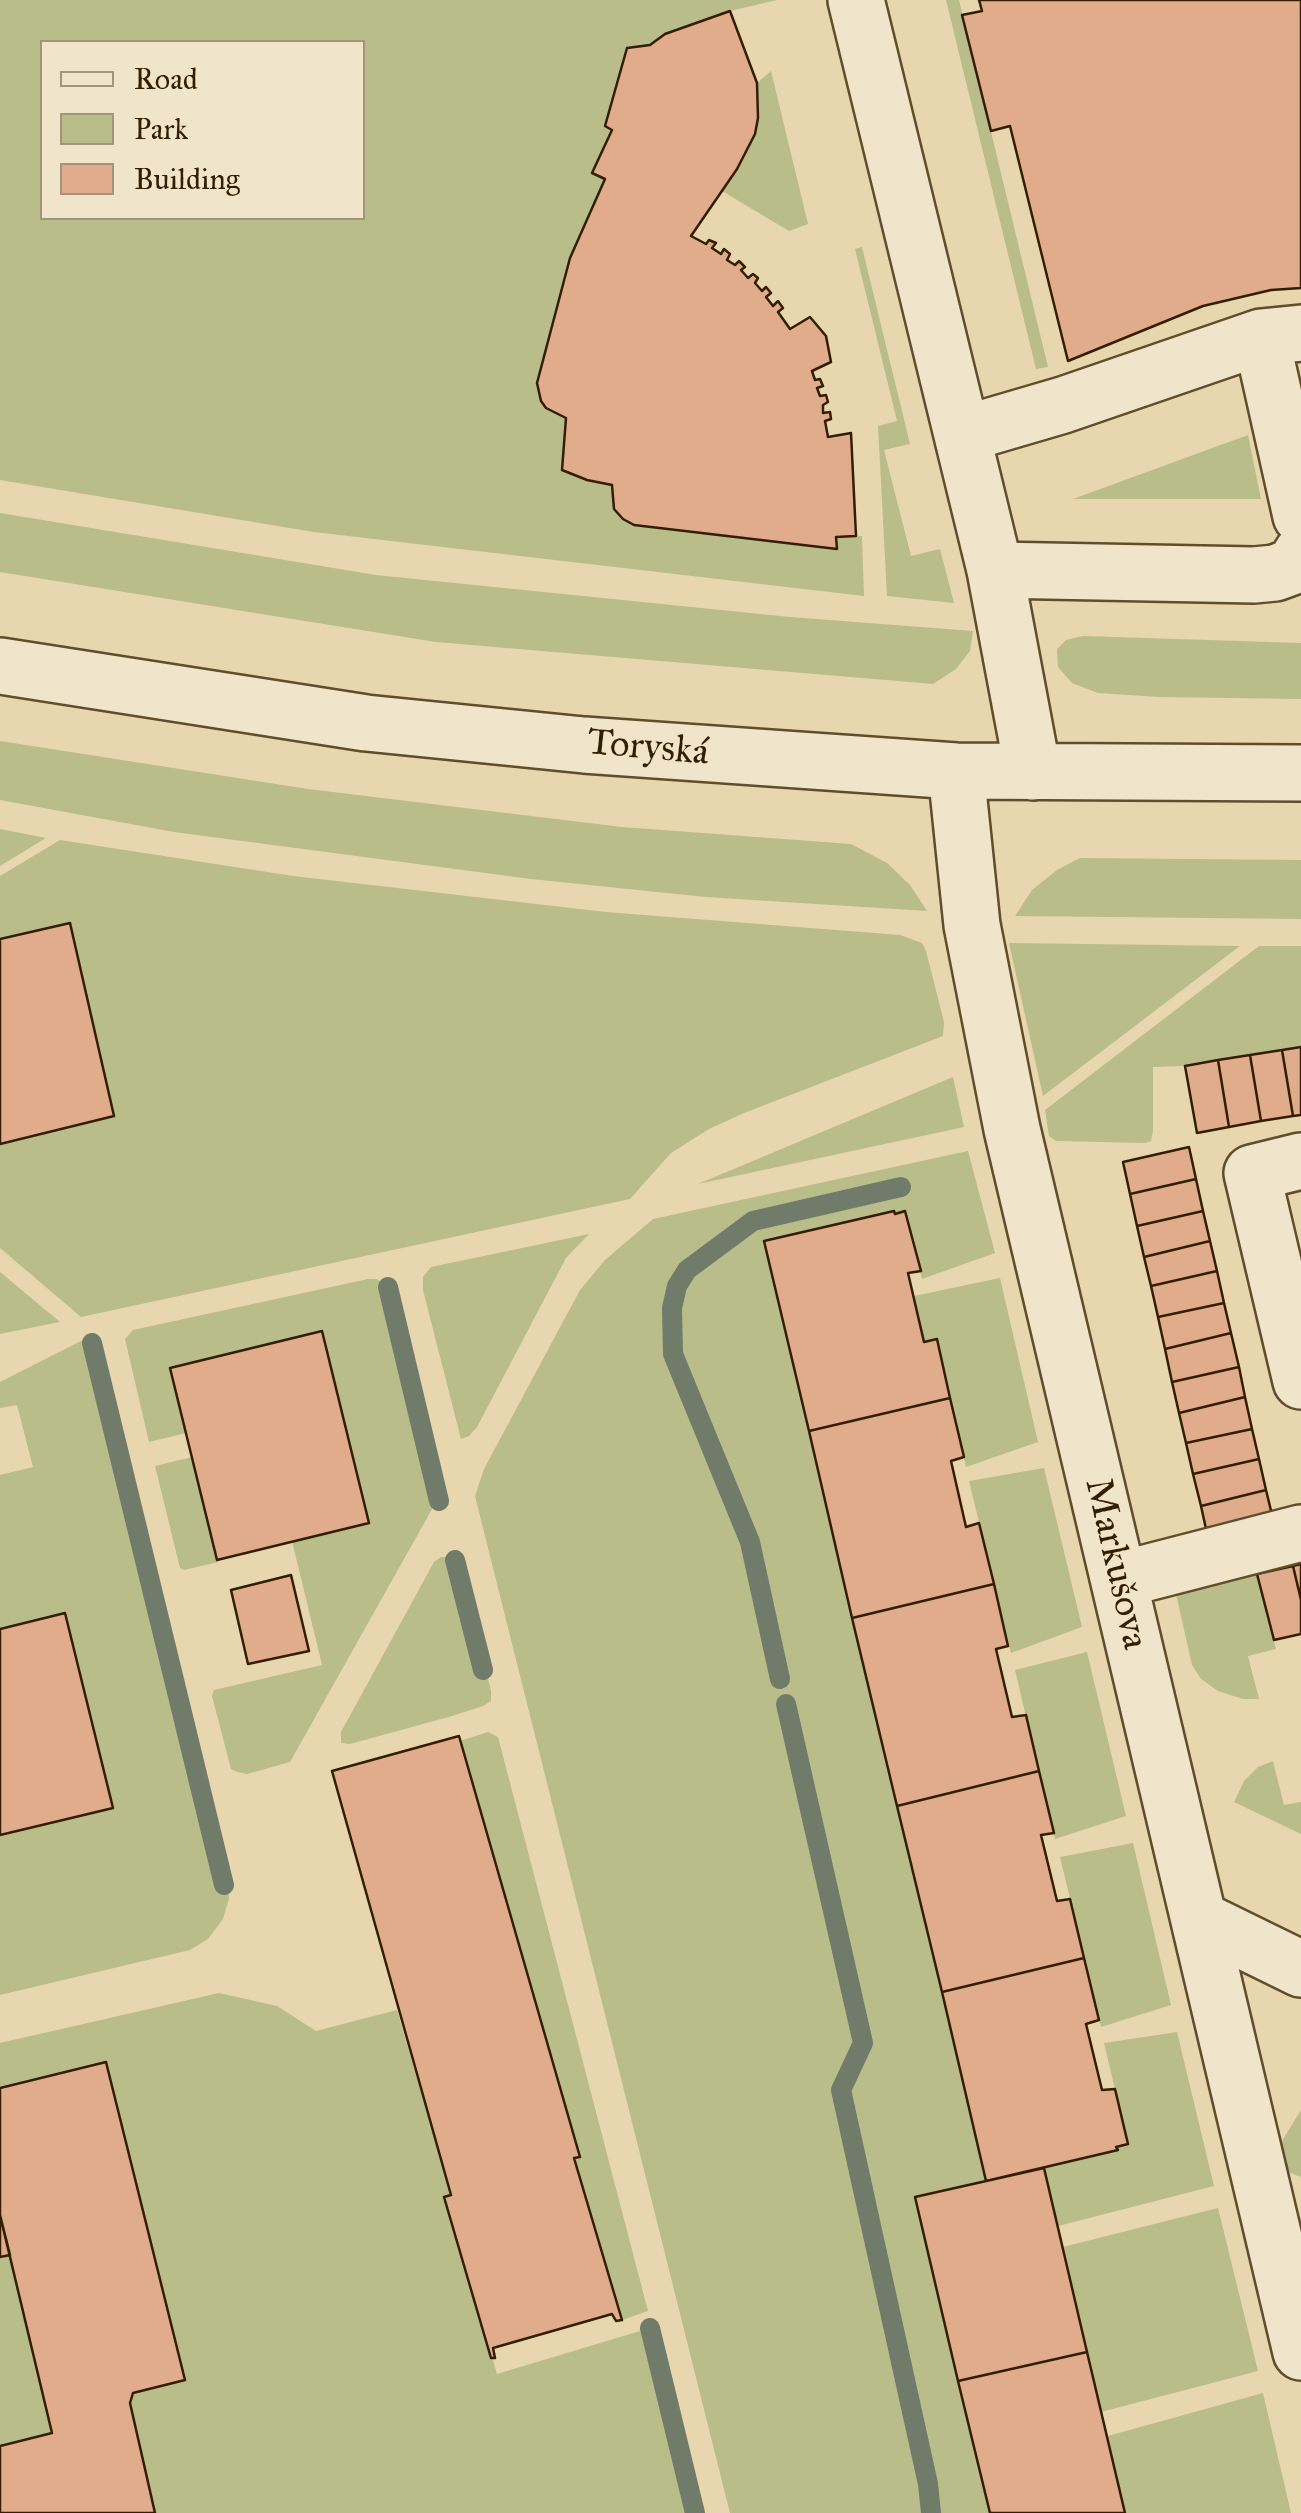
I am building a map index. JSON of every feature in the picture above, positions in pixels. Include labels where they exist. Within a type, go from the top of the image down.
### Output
[{"type":"street","points":[[856,0],[964,434],[995,570],[1032,772]]},
{"type":"street","points":[[964,434],[1281,335],[1301,516]]},
{"type":"street","points":[[995,570],[1275,574],[1294,566],[1301,554]]},
{"type":"street","name":"Toryská","points":[[0,666],[366,723],[604,746],[956,770],[1301,774]]},
{"type":"street","name":"Markušova","points":[[956,770],[972,925],[1012,1129],[1301,2352]]},
{"type":"street","points":[[1301,1162],[1252,1173],[1301,1381]]},
{"type":"street","points":[[1118,1580],[1301,1533]]},
{"type":"street","points":[[1199,1919],[1301,1969]]},
{"type":"green space","points":[[0,0],[777,0],[730,11],[665,34],[650,45],[627,49],[605,126],[612,130],[592,173],[605,179],[570,258],[537,384],[546,408],[566,418],[562,470],[612,485],[614,508],[623,519],[634,525],[836,549],[836,537],[862,536],[864,596],[314,532],[0,480]]},
{"type":"green space","points":[[946,0],[959,0],[1048,367],[1036,369]]},
{"type":"green space","points":[[771,71],[808,224],[789,231],[722,191],[755,134],[757,83]]},
{"type":"green space","points":[[862,247],[910,444],[884,450],[911,556],[940,549],[954,603],[887,596],[878,426],[897,421],[855,249]]},
{"type":"green space","points":[[1248,435],[1261,499],[1073,499]]},
{"type":"green space","points":[[0,513],[376,575],[790,617],[973,631],[970,651],[956,669],[933,684],[436,642],[0,572]]},
{"type":"green space","points":[[1083,636],[1301,643],[1301,699],[1098,693],[1072,683],[1058,667],[1057,649],[1066,640]]},
{"type":"green space","points":[[0,741],[308,789],[622,827],[851,844],[887,863],[910,885],[927,911],[706,897],[531,879],[174,832],[0,800]]},
{"type":"green space","points":[[0,829],[46,838],[0,866]]},
{"type":"green space","points":[[60,840],[293,876],[606,912],[900,935],[922,943],[926,951],[944,1022],[943,1036],[709,1129],[671,1153],[630,1199],[81,1317],[0,1248],[0,1144],[114,1116],[70,923],[0,939],[0,876]]},
{"type":"green space","points":[[1080,858],[1301,860],[1301,919],[1015,916],[1032,890]]},
{"type":"green space","points":[[1009,943],[1240,946],[1043,1096]]},
{"type":"green space","points":[[1259,946],[1301,946],[1301,1047],[1185,1066],[1153,1067],[1151,1141],[1056,1141],[1049,1136],[1045,1110]]},
{"type":"green space","points":[[953,1077],[964,1127],[698,1184]]},
{"type":"green space","points":[[968,1151],[995,1253],[922,1279],[905,1211],[764,1242],[986,2181],[915,2198],[990,2513],[730,2513],[475,1496],[484,1469],[580,1290],[605,1260],[653,1219]]},
{"type":"green space","points":[[589,1234],[566,1258],[477,1427],[461,1439],[423,1277],[431,1267]]},
{"type":"green space","points":[[0,1272],[60,1322],[0,1334]]},
{"type":"green space","points":[[1000,1278],[1038,1442],[966,1467],[937,1340],[924,1342],[914,1296]]},
{"type":"green space","points":[[377,1279],[392,1290],[442,1500],[436,1502],[290,1762],[247,1774],[237,1772],[231,1769],[212,1696],[214,1690],[322,1665],[292,1541],[369,1523],[322,1332],[171,1368],[186,1433],[149,1442],[125,1339],[133,1330]]},
{"type":"green space","points":[[85,1339],[98,1345],[229,1898],[223,1919],[208,1939],[190,1950],[0,1995],[0,1835],[112,1807],[64,1613],[0,1629],[0,1475],[33,1467],[17,1405],[0,1408],[0,1382]]},
{"type":"green space","points":[[192,1457],[218,1562],[184,1570],[180,1568],[155,1466]]},
{"type":"green space","points":[[1044,1468],[1082,1627],[1011,1653],[969,1481]]},
{"type":"green space","points":[[441,1557],[459,1562],[491,1701],[452,1716],[350,1744],[341,1743],[341,1732],[434,1562]]},
{"type":"green space","points":[[1254,1562],[1276,1649],[1248,1656],[1259,1699],[1243,1699],[1218,1691],[1201,1679],[1192,1665],[1174,1585]]},
{"type":"green space","points":[[1087,1652],[1126,1816],[1055,1839],[1015,1670]]},
{"type":"green space","points":[[488,1732],[498,1737],[648,2311],[622,2320],[574,2158],[580,2156],[460,1741]]},
{"type":"green space","points":[[1273,1761],[1284,1805],[1301,1802],[1301,1834],[1234,1802],[1244,1781],[1258,1767]]},
{"type":"green space","points":[[1133,1843],[1171,2005],[1101,2027],[1060,1857]]},
{"type":"green space","points":[[219,1993],[277,2006],[316,2031],[397,2010],[451,2195],[444,2198],[497,2374],[650,2328],[655,2334],[699,2513],[155,2513],[130,2403],[133,2393],[185,2380],[107,2062],[0,2088],[0,2043]]},
{"type":"green space","points":[[1177,2032],[1214,2186],[1058,2226],[1044,2168],[1128,2144],[1104,2043]]},
{"type":"green space","points":[[1301,2110],[1301,2177],[1268,2164]]},
{"type":"green space","points":[[1218,2208],[1258,2371],[1101,2412],[1063,2247]]},
{"type":"green space","points":[[10,2255],[52,2433],[0,2445],[0,2258]]},
{"type":"green space","points":[[1263,2393],[1291,2513],[1125,2513],[1108,2436]]},
{"type":"building","points":[[979,0],[1301,0],[1301,288],[1271,290],[1203,306],[1068,361],[1010,126],[991,131],[962,15],[982,11]]},
{"type":"building","points":[[730,11],[757,83],[758,118],[755,134],[737,169],[691,236],[706,244],[709,240],[716,243],[712,248],[721,254],[724,249],[730,254],[727,260],[735,265],[739,261],[748,278],[753,274],[758,278],[755,283],[762,291],[766,287],[771,293],[766,297],[773,306],[778,301],[783,308],[778,312],[790,329],[810,317],[826,336],[831,362],[812,371],[823,386],[817,388],[820,396],[826,395],[828,402],[823,405],[823,413],[830,412],[831,419],[825,421],[828,437],[851,433],[856,536],[836,537],[837,549],[634,525],[623,519],[614,509],[612,485],[562,470],[566,418],[546,408],[537,383],[570,258],[605,179],[592,173],[612,130],[605,126],[627,48],[650,45],[665,34]]},
{"type":"building","points":[[70,923],[114,1116],[0,1144],[0,939]]},
{"type":"building","points":[[1301,1047],[1301,1115],[1293,1116],[1282,1050]]},
{"type":"building","points":[[1282,1050],[1293,1116],[1261,1121],[1250,1055]]},
{"type":"building","points":[[1250,1055],[1261,1121],[1229,1127],[1218,1060]]},
{"type":"building","points":[[1218,1060],[1229,1127],[1197,1133],[1185,1066]]},
{"type":"building","points":[[1189,1147],[1196,1179],[1130,1194],[1123,1162]]},
{"type":"building","points":[[1196,1179],[1203,1211],[1137,1226],[1130,1194]]},
{"type":"building","points":[[905,1211],[921,1271],[908,1273],[924,1342],[937,1339],[950,1398],[809,1431],[764,1241]]},
{"type":"building","points":[[1203,1211],[1210,1241],[1144,1257],[1137,1226]]},
{"type":"building","points":[[1210,1241],[1217,1271],[1151,1286],[1144,1257]]},
{"type":"building","points":[[1217,1271],[1224,1303],[1158,1317],[1151,1286]]},
{"type":"building","points":[[1224,1303],[1231,1333],[1165,1349],[1158,1317]]},
{"type":"building","points":[[322,1331],[369,1523],[217,1560],[170,1368]]},
{"type":"building","points":[[1231,1333],[1239,1367],[1172,1382],[1165,1349]]},
{"type":"building","points":[[1239,1367],[1245,1397],[1179,1413],[1172,1382]]},
{"type":"building","points":[[1245,1397],[1252,1429],[1186,1443],[1179,1413]]},
{"type":"building","points":[[950,1398],[964,1457],[951,1461],[966,1527],[979,1523],[994,1584],[852,1618],[809,1431]]},
{"type":"building","points":[[1252,1429],[1259,1459],[1193,1474],[1186,1443]]},
{"type":"building","points":[[1259,1459],[1266,1490],[1201,1506],[1193,1474]]},
{"type":"building","points":[[1266,1490],[1274,1523],[1208,1538],[1201,1506]]},
{"type":"building","points":[[1301,1564],[1301,1600],[1293,1566]]},
{"type":"building","points":[[1293,1566],[1301,1600],[1301,1634],[1274,1640],[1257,1574]]},
{"type":"building","points":[[291,1575],[309,1651],[248,1664],[231,1590]]},
{"type":"building","points":[[994,1584],[1008,1646],[996,1649],[1012,1717],[1026,1715],[1039,1771],[897,1806],[852,1618]]},
{"type":"building","points":[[65,1613],[113,1808],[0,1835],[0,1629]]},
{"type":"building","points":[[459,1736],[580,2157],[574,2158],[622,2320],[616,2321],[612,2314],[493,2348],[495,2358],[491,2358],[444,2197],[451,2195],[332,1771]]},
{"type":"building","points":[[1039,1771],[1054,1833],[1041,1835],[1057,1901],[1070,1899],[1084,1958],[942,1992],[897,1806]]},
{"type":"building","points":[[1084,1958],[1099,2020],[1086,2024],[1102,2090],[1115,2089],[1128,2144],[1116,2147],[1118,2150],[986,2181],[942,1992]]},
{"type":"building","points":[[106,2062],[185,2380],[133,2393],[130,2403],[155,2513],[0,2513],[0,2446],[52,2433],[0,2215],[0,2088]]},
{"type":"building","points":[[1044,2168],[1087,2352],[958,2381],[915,2197]]},
{"type":"building","points":[[0,2215],[10,2255],[0,2257]]},
{"type":"building","points":[[1087,2352],[1125,2513],[990,2513],[958,2381]]},
{"type":"waterway","points":[[780,1679],[750,1542],[673,1354],[672,1308],[677,1286],[687,1270],[753,1221],[901,1187]]},
{"type":"waterway","points":[[388,1287],[439,1501]]},
{"type":"waterway","points":[[92,1343],[224,1885]]},
{"type":"waterway","points":[[455,1560],[483,1670]]},
{"type":"waterway","points":[[786,1704],[863,2043],[841,2090],[928,2484],[931,2513]]},
{"type":"waterway","points":[[650,2328],[695,2513]]}]
